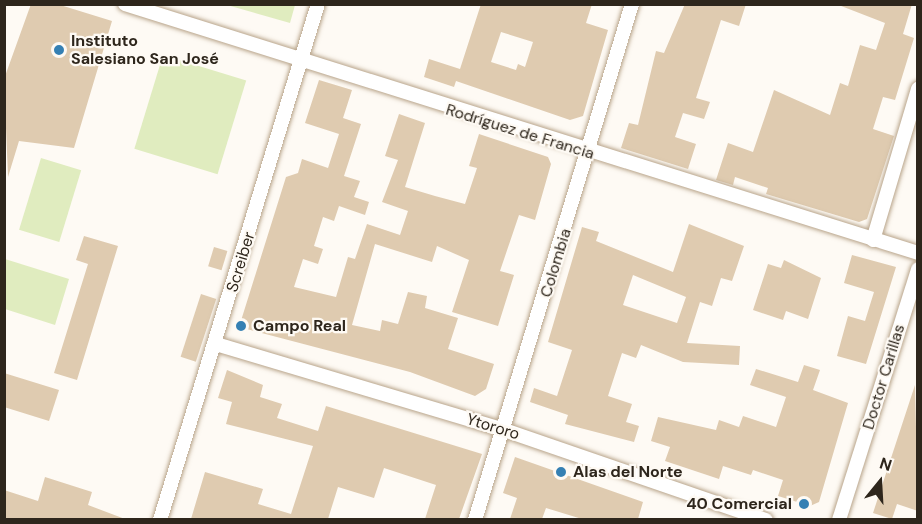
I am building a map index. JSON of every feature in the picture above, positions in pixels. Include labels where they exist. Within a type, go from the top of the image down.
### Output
[{"type":"street","name":"Rodríguez de Francia","points":[[124,4],[300,63],[918,253]]},
{"type":"street","name":"Screiber","points":[[160,519],[216,345],[318,4]]},
{"type":"street","name":"Colombia","points":[[475,519],[589,153],[632,4]]},
{"type":"street","points":[[873,240],[918,89]]},
{"type":"street","name":"Doctor Carillas","points":[[839,519],[918,269]]},
{"type":"street","name":"Ytororo","points":[[216,345],[504,430],[766,519]]},
{"type":"green space","points":[[295,4],[290,23],[227,5]]},
{"type":"green space","points":[[163,55],[246,80],[218,174],[134,149]]},
{"type":"green space","points":[[41,158],[81,170],[59,242],[19,230]]},
{"type":"green space","points":[[5,259],[69,279],[55,325],[5,309]]},
{"type":"building","name":"Instituto Salesiano San José","points":[[31,4],[57,4],[112,21],[74,148],[19,141],[8,177],[4,79]]},
{"type":"building","points":[[481,4],[592,4],[586,23],[608,30],[583,116],[570,120],[456,81],[454,87],[424,77],[429,59],[460,69]],"holes":[[[501,32],[533,42],[525,67],[518,64],[516,70],[491,62]]]},
{"type":"building","points":[[685,4],[746,4],[739,26],[721,20],[696,98],[710,102],[704,119],[683,113],[675,137],[696,144],[688,169],[621,148],[629,123],[638,125],[656,51],[664,53]]},
{"type":"building","points":[[836,4],[912,4],[903,34],[914,38],[895,100],[883,97],[873,129],[894,136],[867,219],[859,222],[766,194],[768,188],[735,177],[733,185],[716,180],[728,143],[753,152],[774,90],[830,115],[840,83],[848,86],[860,45],[876,50],[885,23]]},
{"type":"building","points":[[319,80],[352,90],[343,118],[361,124],[344,176],[360,181],[354,197],[369,202],[365,215],[339,206],[334,221],[323,217],[314,246],[323,249],[318,264],[303,259],[294,287],[336,297],[348,257],[355,259],[367,224],[400,235],[408,211],[382,202],[398,160],[385,156],[399,114],[425,123],[405,187],[435,196],[465,204],[477,168],[469,166],[479,134],[548,157],[551,164],[535,220],[519,215],[500,271],[514,275],[498,326],[452,312],[469,260],[437,246],[432,262],[375,244],[352,325],[380,331],[382,320],[398,324],[408,292],[427,296],[425,308],[458,318],[448,349],[494,364],[486,389],[475,396],[410,372],[239,327],[286,177],[298,173],[302,159],[328,168],[339,134],[305,123]]},
{"type":"building","points":[[689,224],[744,246],[732,281],[721,278],[712,306],[700,302],[687,343],[740,346],[739,365],[683,362],[641,345],[636,358],[622,353],[608,396],[632,404],[626,422],[639,426],[634,442],[565,424],[568,415],[530,402],[534,388],[557,396],[572,350],[548,342],[582,227],[599,232],[596,241],[673,272]],"holes":[[[633,275],[686,297],[677,323],[623,305]]]},
{"type":"building","points":[[84,236],[118,246],[77,380],[54,373],[88,264],[76,260]]},
{"type":"building","points":[[214,247],[227,251],[222,270],[208,266]]},
{"type":"building","points":[[852,255],[896,267],[866,364],[837,356],[848,316],[865,321],[874,292],[844,283]]},
{"type":"building","points":[[784,260],[821,278],[808,319],[786,311],[783,320],[753,310],[768,264],[781,268]]},
{"type":"building","points":[[201,294],[216,299],[196,362],[181,357]]},
{"type":"building","points":[[804,365],[820,370],[813,390],[848,403],[819,502],[810,506],[778,496],[783,480],[753,470],[751,475],[723,466],[719,479],[665,461],[670,447],[651,441],[658,417],[716,430],[719,420],[739,427],[743,416],[776,427],[786,397],[750,385],[756,369],[798,382]]},
{"type":"building","points":[[227,370],[263,385],[260,397],[282,404],[277,418],[318,431],[326,406],[482,454],[459,519],[425,519],[436,485],[384,468],[374,498],[338,487],[328,519],[191,519],[205,472],[263,489],[258,504],[291,514],[313,446],[226,424],[232,402],[218,398]]},
{"type":"building","points":[[4,373],[59,390],[49,421],[4,407]]},
{"type":"building","points":[[915,385],[918,511],[897,504],[892,519],[873,513]]},
{"type":"building","points":[[515,457],[643,502],[638,519],[582,519],[546,508],[542,519],[510,519],[517,498],[503,493]]},
{"type":"building","points":[[45,477],[92,492],[88,505],[125,519],[4,519],[4,490],[38,501]]},
{"type":"place","name":"Instituto Salesiano San José","points":[[59,50]]},
{"type":"place","name":"Campo Real","points":[[241,326]]},
{"type":"place","name":"Alas del Norte","points":[[561,472]]},
{"type":"place","name":"40 Comercial","points":[[804,504]]}]
